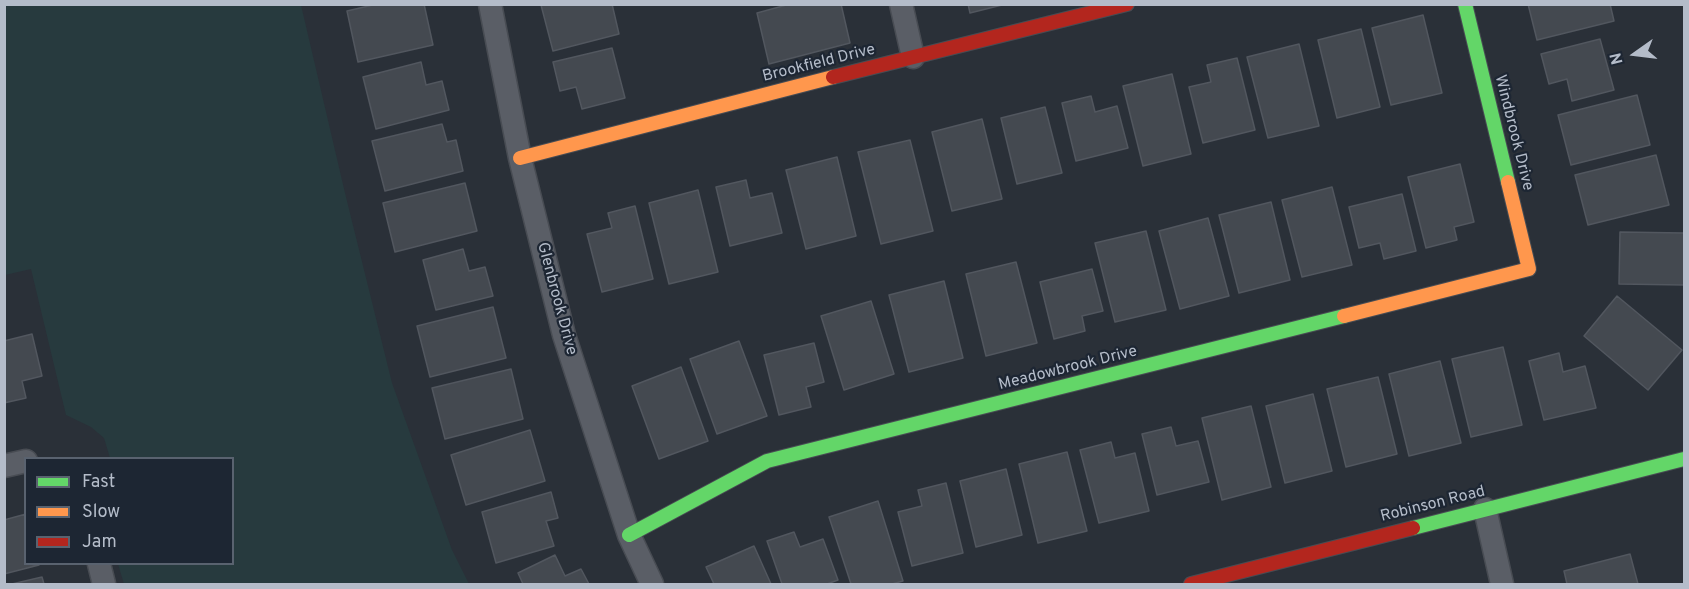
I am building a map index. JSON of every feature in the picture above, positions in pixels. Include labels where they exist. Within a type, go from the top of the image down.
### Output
[{"type":"street","name":"Glenbrook Drive","points":[[490,4],[520,158],[564,335],[629,535],[652,585]]},
{"type":"street","points":[[902,4],[913,57]]},
{"type":"street","name":"Brookfield Drive","points":[[520,158],[1127,4]]},
{"type":"street","name":"Windbrook Drive","points":[[1465,4],[1529,270]]},
{"type":"street","name":"Meadowbrook Drive","points":[[629,535],[767,461],[1529,270]]},
{"type":"street","name":"Robinson Road","points":[[1191,585],[1684,459]]},
{"type":"street","points":[[4,466],[24,461]]},
{"type":"street","points":[[1485,509],[1502,585]]},
{"type":"street","points":[[99,565],[104,585]]},
{"type":"green space","points":[[4,5],[301,5],[392,383],[452,550],[469,584],[124,584],[118,565],[234,565],[234,457],[110,457],[104,438],[91,427],[66,415],[31,269],[5,275]]},
{"type":"building","points":[[377,4],[424,4],[433,45],[358,62],[347,11]]},
{"type":"building","points":[[612,4],[619,34],[553,51],[541,5]]},
{"type":"building","points":[[790,4],[841,4],[850,43],[769,64],[757,13]]},
{"type":"building","points":[[968,4],[1006,4],[970,13]]},
{"type":"building","points":[[1528,4],[1610,4],[1614,21],[1537,40]]},
{"type":"building","points":[[1423,15],[1442,93],[1391,105],[1372,28]]},
{"type":"building","points":[[1361,29],[1380,107],[1337,118],[1318,40]]},
{"type":"building","points":[[1600,39],[1614,90],[1572,101],[1567,79],[1549,84],[1541,54]]},
{"type":"building","points":[[1299,44],[1319,126],[1268,138],[1247,57]]},
{"type":"building","points":[[612,48],[625,98],[582,109],[576,87],[560,91],[553,62]]},
{"type":"building","points":[[1237,58],[1255,130],[1203,143],[1189,87],[1211,82],[1207,65]]},
{"type":"building","points":[[421,62],[426,85],[442,81],[449,110],[376,129],[363,77]]},
{"type":"building","points":[[1172,74],[1191,154],[1143,166],[1123,86]]},
{"type":"building","points":[[1637,95],[1650,145],[1571,165],[1558,115]]},
{"type":"building","points":[[1091,96],[1095,112],[1117,106],[1128,148],[1076,161],[1062,103]]},
{"type":"building","points":[[1045,107],[1062,173],[1017,184],[1001,118]]},
{"type":"building","points":[[982,119],[1002,199],[952,211],[932,132]]},
{"type":"building","points":[[442,124],[447,142],[456,140],[463,171],[385,191],[372,141]]},
{"type":"building","points":[[910,140],[933,231],[881,244],[858,152]]},
{"type":"building","points":[[1656,155],[1669,205],[1588,225],[1575,175]]},
{"type":"building","points":[[837,157],[856,236],[806,249],[786,170]]},
{"type":"building","points":[[1460,164],[1474,222],[1454,227],[1457,240],[1426,248],[1408,177]]},
{"type":"building","points":[[746,180],[750,198],[772,193],[782,233],[730,246],[716,187]]},
{"type":"building","points":[[465,183],[477,231],[395,252],[383,203]]},
{"type":"building","points":[[1332,187],[1352,265],[1302,277],[1282,200]]},
{"type":"building","points":[[698,190],[718,272],[669,284],[649,203]]},
{"type":"building","points":[[1402,194],[1416,251],[1384,259],[1380,243],[1359,248],[1349,207]]},
{"type":"building","points":[[1271,202],[1290,280],[1239,293],[1219,215]]},
{"type":"building","points":[[635,206],[653,279],[602,292],[587,234],[612,228],[608,213]]},
{"type":"building","points":[[1208,218],[1229,296],[1180,309],[1159,231]]},
{"type":"building","points":[[1146,231],[1166,310],[1115,322],[1095,243]]},
{"type":"building","points":[[1620,232],[1684,233],[1684,285],[1619,284]]},
{"type":"building","points":[[463,249],[469,271],[485,267],[493,296],[436,310],[423,260]]},
{"type":"building","points":[[1016,262],[1037,343],[986,356],[966,274]]},
{"type":"building","points":[[1092,269],[1103,311],[1082,316],[1085,331],[1054,339],[1040,282]]},
{"type":"building","points":[[944,281],[963,358],[909,372],[889,295]]},
{"type":"building","points":[[1617,296],[1682,350],[1648,390],[1584,336]]},
{"type":"building","points":[[871,301],[894,374],[844,390],[821,316]]},
{"type":"building","points":[[493,307],[506,358],[430,377],[417,326]]},
{"type":"building","points":[[32,334],[42,376],[22,381],[26,398],[4,403],[4,341]]},
{"type":"building","points":[[739,341],[767,416],[717,434],[690,359]]},
{"type":"building","points":[[814,343],[824,382],[806,387],[811,407],[779,415],[764,355]]},
{"type":"building","points":[[1503,347],[1522,425],[1471,437],[1452,359]]},
{"type":"building","points":[[1559,353],[1563,372],[1585,366],[1596,408],[1544,420],[1529,361]]},
{"type":"building","points":[[1440,361],[1461,443],[1409,456],[1389,374]]},
{"type":"building","points":[[681,367],[708,441],[659,459],[632,386]]},
{"type":"building","points":[[511,369],[523,419],[445,439],[432,388]]},
{"type":"building","points":[[1378,377],[1397,454],[1346,467],[1327,389]]},
{"type":"building","points":[[1313,394],[1332,471],[1285,483],[1266,406]]},
{"type":"building","points":[[1251,406],[1271,487],[1222,500],[1202,418]]},
{"type":"building","points":[[1171,427],[1176,446],[1198,441],[1209,482],[1157,495],[1142,434]]},
{"type":"building","points":[[530,430],[545,481],[466,505],[451,455]]},
{"type":"building","points":[[1111,442],[1115,458],[1135,453],[1149,511],[1099,523],[1080,450]]},
{"type":"building","points":[[1067,452],[1087,531],[1038,543],[1019,464]]},
{"type":"building","points":[[1006,469],[1022,535],[976,547],[960,481]]},
{"type":"building","points":[[946,483],[963,553],[912,566],[898,512],[922,506],[918,490]]},
{"type":"building","points":[[551,492],[558,518],[546,521],[554,546],[496,563],[482,512]]},
{"type":"building","points":[[878,501],[903,581],[892,584],[851,584],[829,517]]},
{"type":"building","points":[[24,515],[24,565],[39,565],[4,574],[4,520]]},
{"type":"building","points":[[794,532],[800,547],[823,539],[838,580],[827,584],[782,584],[767,541]]},
{"type":"building","points":[[754,546],[771,584],[714,584],[706,567]]},
{"type":"building","points":[[1630,554],[1638,584],[1567,584],[1564,571]]},
{"type":"building","points":[[555,555],[565,576],[581,569],[589,584],[523,584],[518,573]]},
{"type":"building","points":[[42,577],[44,584],[12,584]]},
{"type":"traffic: fast","points":[[1465,4],[1508,182]]},
{"type":"traffic: fast","points":[[629,535],[767,461],[1344,316]]},
{"type":"traffic: fast","points":[[1413,528],[1684,459]]},
{"type":"traffic: slow","points":[[520,158],[833,77]]},
{"type":"traffic: slow","points":[[1344,316],[1529,269],[1508,182]]},
{"type":"traffic: jam","points":[[833,77],[1127,4]]},
{"type":"traffic: jam","points":[[1191,584],[1413,528]]}]
